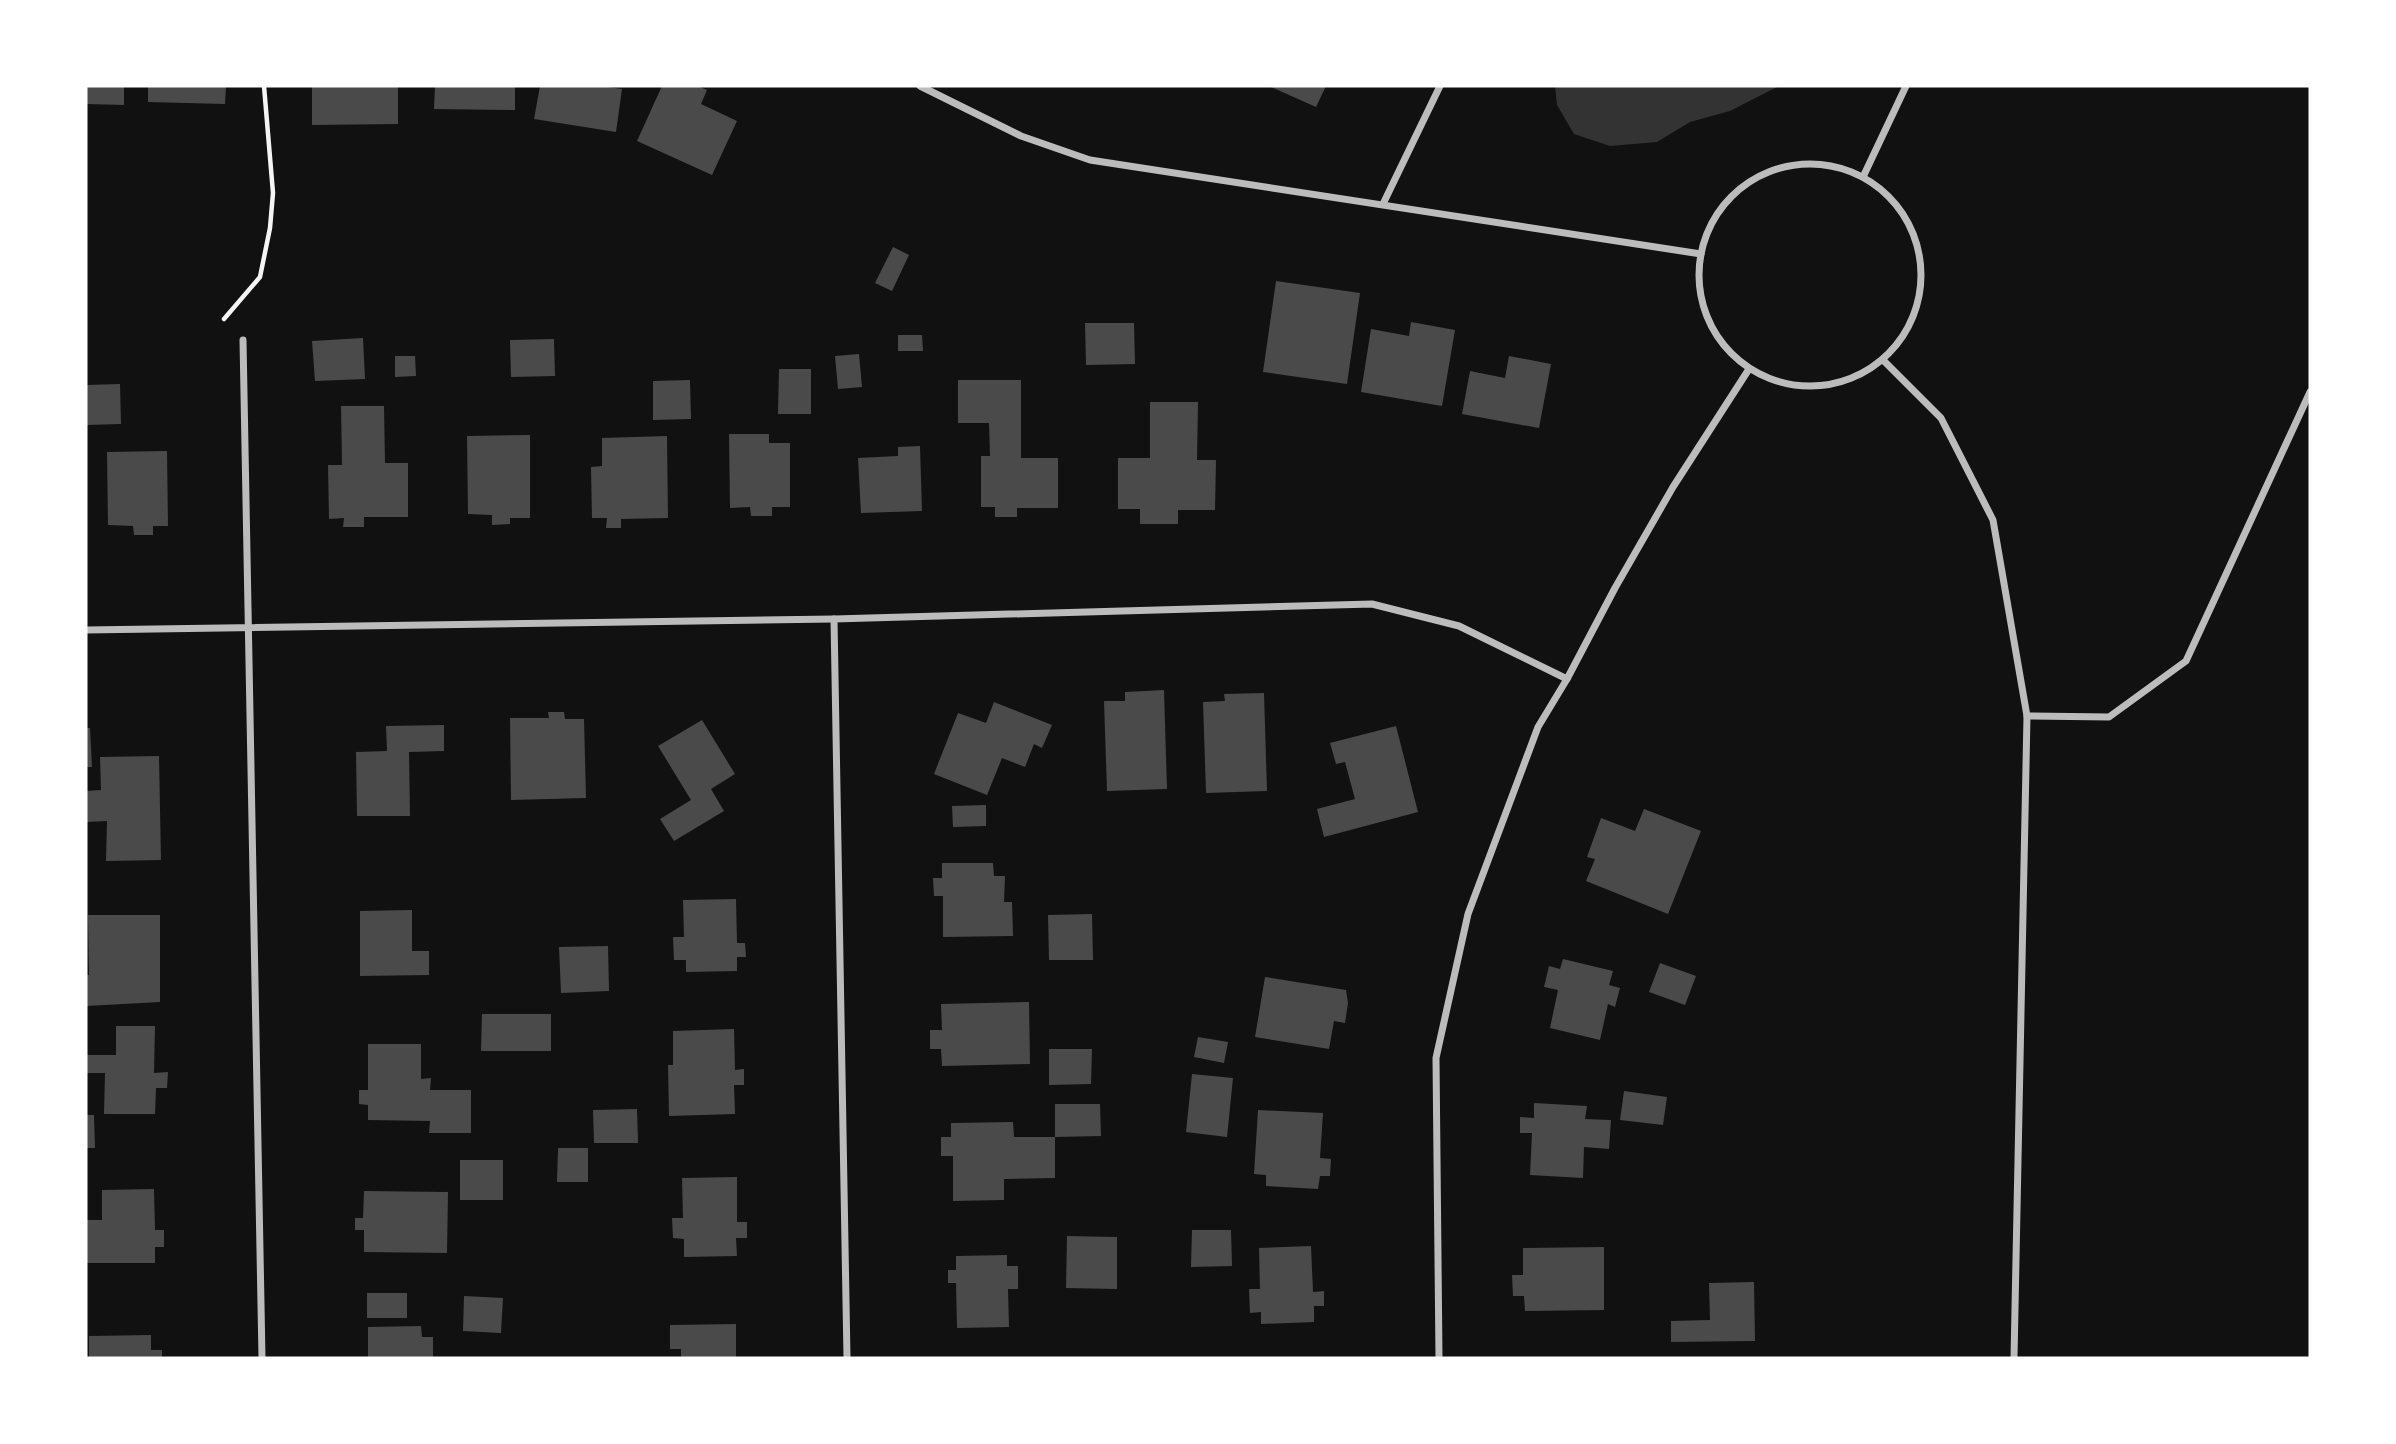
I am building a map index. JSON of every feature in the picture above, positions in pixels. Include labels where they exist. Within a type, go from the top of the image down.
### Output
[{"type":"street","points":[[920,86],[1021,136],[1090,160],[1701,254]]},
{"type":"street","points":[[1383,204],[1440,86]]},
{"type":"street","points":[[1863,177],[1906,86]]},
{"type":"street","points":[[1795,164],[1830,165],[1863,177],[1891,199],[1911,229],[1920,264],[1919,299],[1905,333],[1883,360],[1852,379],[1817,387],[1782,384],[1749,369],[1724,347],[1707,319],[1699,287],[1701,254],[1712,221],[1733,194],[1762,174],[1795,164]]},
{"type":"street","points":[[243,340],[262,1358]]},
{"type":"street","points":[[1883,360],[1941,418],[1993,520],[2026,716],[2014,1358]]},
{"type":"street","points":[[1439,1358],[1436,1058],[1468,914],[1538,727],[1674,487],[1749,369]]},
{"type":"street","points":[[2026,716],[2109,717],[2186,661],[2310,391]]},
{"type":"street","points":[[86,630],[834,619],[1372,604],[1459,626],[1567,679]]},
{"type":"street","points":[[834,619],[847,1358]]},
{"type":"path","points":[[243,340],[219,340],[224,319],[260,277],[270,228],[273,193],[264,86]]},
{"type":"shaded area","points":[[1555,86],[1779,86],[1730,111],[1690,122],[1657,142],[1610,146],[1574,134],[1557,105]]},
{"type":"building","points":[[86,86],[124,86],[124,105],[86,104]]},
{"type":"building","points":[[148,86],[226,86],[225,104],[148,102]]},
{"type":"building","points":[[312,86],[398,86],[398,124],[312,125]]},
{"type":"building","points":[[435,86],[515,86],[515,110],[434,109]]},
{"type":"building","points":[[540,86],[601,86],[622,89],[616,132],[534,119]]},
{"type":"building","points":[[662,86],[698,86],[707,90],[701,104],[737,121],[712,175],[637,141]]},
{"type":"building","points":[[1269,86],[1326,86],[1316,107]]},
{"type":"building","points":[[893,247],[909,255],[892,291],[875,283]]},
{"type":"building","points":[[1276,281],[1360,293],[1347,384],[1263,372]]},
{"type":"building","points":[[1411,322],[1455,330],[1442,406],[1361,392],[1371,329],[1409,336]]},
{"type":"building","points":[[1085,323],[1134,323],[1135,364],[1086,365]]},
{"type":"building","points":[[898,335],[922,335],[923,351],[898,351]]},
{"type":"building","points":[[363,338],[365,379],[315,381],[312,341]]},
{"type":"building","points":[[554,339],[555,376],[511,377],[510,340]]},
{"type":"building","points":[[859,354],[862,387],[838,389],[835,356]]},
{"type":"building","points":[[395,356],[415,356],[416,376],[395,377]]},
{"type":"building","points":[[1509,356],[1551,364],[1539,428],[1462,414],[1470,371],[1505,378]]},
{"type":"building","points":[[779,369],[811,369],[811,414],[778,414]]},
{"type":"building","points":[[690,380],[691,419],[653,420],[653,381]]},
{"type":"building","points":[[958,380],[1021,380],[1021,458],[1058,458],[1058,508],[1017,508],[1017,517],[995,517],[995,507],[981,507],[981,456],[990,456],[989,423],[958,423]]},
{"type":"building","points":[[120,384],[121,424],[86,425],[86,385]]},
{"type":"building","points":[[1150,402],[1198,402],[1197,460],[1216,460],[1215,510],[1178,510],[1178,524],[1140,524],[1140,509],[1118,509],[1118,458],[1150,458]]},
{"type":"building","points":[[341,406],[384,406],[385,463],[408,463],[408,517],[364,517],[364,527],[343,527],[344,518],[329,519],[328,465],[342,465]]},
{"type":"building","points":[[729,434],[769,434],[769,443],[790,443],[790,507],[772,507],[772,516],[751,516],[750,507],[730,508]]},
{"type":"building","points":[[530,435],[530,518],[510,518],[510,524],[492,525],[492,515],[468,514],[467,436]]},
{"type":"building","points":[[667,436],[668,518],[621,519],[621,528],[606,528],[607,518],[592,518],[591,467],[602,466],[602,438]]},
{"type":"building","points":[[920,446],[922,511],[861,513],[858,458],[898,456],[898,447]]},
{"type":"building","points":[[167,451],[168,526],[153,526],[153,535],[134,535],[133,526],[108,525],[107,452]]},
{"type":"building","points":[[1164,690],[1167,789],[1107,791],[1104,701],[1125,701],[1125,692]]},
{"type":"building","points":[[1264,693],[1267,791],[1206,793],[1203,702],[1225,701],[1224,694]]},
{"type":"building","points":[[994,702],[1052,725],[1042,748],[1034,744],[1025,767],[1002,758],[987,795],[934,774],[958,713],[986,723]]},
{"type":"building","points":[[548,712],[564,712],[565,719],[584,719],[586,798],[511,800],[510,718],[549,718]]},
{"type":"building","points":[[702,720],[735,774],[711,789],[724,811],[674,841],[660,819],[691,800],[658,746]]},
{"type":"building","points":[[444,725],[444,751],[409,752],[410,816],[357,816],[356,752],[387,751],[386,726]]},
{"type":"building","points":[[1396,726],[1418,812],[1324,837],[1317,809],[1355,799],[1345,762],[1336,764],[1330,743]]},
{"type":"building","points":[[86,728],[90,728],[92,767],[86,767]]},
{"type":"building","points":[[159,756],[161,860],[106,861],[107,821],[86,822],[86,791],[101,790],[100,757]]},
{"type":"building","points":[[986,805],[986,826],[953,827],[952,806]]},
{"type":"building","points":[[1644,809],[1701,831],[1668,914],[1586,881],[1595,859],[1587,857],[1601,818],[1635,831]]},
{"type":"building","points":[[942,863],[993,863],[994,876],[1005,876],[1004,902],[1012,902],[1013,936],[943,937],[943,896],[934,896],[933,878],[942,878]]},
{"type":"building","points":[[736,899],[737,943],[745,943],[746,957],[737,957],[737,971],[686,972],[686,960],[674,960],[673,937],[684,937],[683,900]]},
{"type":"building","points":[[412,910],[412,951],[429,951],[429,975],[360,976],[360,911]]},
{"type":"building","points":[[1092,914],[1093,960],[1049,960],[1048,915]]},
{"type":"building","points":[[88,915],[160,915],[160,1002],[86,1006],[86,975],[89,975]]},
{"type":"building","points":[[608,946],[609,991],[561,993],[559,947]]},
{"type":"building","points":[[1563,959],[1613,971],[1609,985],[1620,988],[1615,1007],[1608,1004],[1600,1040],[1550,1028],[1558,990],[1544,987],[1549,966],[1560,969]]},
{"type":"building","points":[[1660,963],[1696,976],[1685,1005],[1649,992]]},
{"type":"building","points":[[1265,977],[1346,990],[1348,1003],[1345,1023],[1334,1021],[1329,1049],[1255,1037]]},
{"type":"building","points":[[1029,1002],[1030,1064],[942,1066],[941,1049],[930,1049],[930,1030],[942,1030],[941,1004]]},
{"type":"building","points":[[482,1014],[551,1014],[551,1051],[481,1051]]},
{"type":"building","points":[[116,1026],[155,1026],[154,1073],[168,1072],[167,1088],[156,1088],[155,1114],[104,1114],[105,1073],[86,1073],[86,1055],[116,1055]]},
{"type":"building","points":[[734,1029],[735,1070],[744,1069],[744,1085],[734,1085],[735,1114],[669,1116],[668,1065],[673,1065],[673,1031]]},
{"type":"building","points":[[1198,1037],[1228,1042],[1224,1063],[1194,1057]]},
{"type":"building","points":[[368,1044],[421,1044],[421,1079],[431,1078],[430,1090],[471,1090],[471,1133],[429,1133],[430,1121],[368,1120],[368,1105],[359,1104],[359,1090],[368,1090]]},
{"type":"building","points":[[1049,1049],[1092,1049],[1091,1084],[1049,1085]]},
{"type":"building","points":[[1192,1074],[1233,1078],[1227,1137],[1186,1132]]},
{"type":"building","points":[[1624,1091],[1667,1097],[1663,1125],[1620,1120]]},
{"type":"building","points":[[1534,1103],[1587,1106],[1585,1119],[1611,1120],[1609,1149],[1584,1147],[1583,1178],[1530,1175],[1532,1133],[1520,1133],[1520,1117],[1534,1118]]},
{"type":"building","points":[[1055,1104],[1100,1104],[1101,1136],[1055,1137]]},
{"type":"building","points":[[637,1109],[638,1143],[594,1143],[593,1110]]},
{"type":"building","points":[[1258,1110],[1323,1113],[1320,1158],[1331,1159],[1330,1176],[1320,1176],[1318,1189],[1266,1186],[1266,1175],[1254,1174]]},
{"type":"building","points":[[86,1115],[94,1115],[95,1148],[86,1148]]},
{"type":"building","points":[[1013,1122],[1014,1137],[1055,1137],[1055,1178],[1004,1179],[1004,1200],[953,1201],[953,1156],[941,1156],[941,1137],[951,1137],[951,1123]]},
{"type":"building","points":[[558,1148],[588,1148],[588,1182],[557,1182]]},
{"type":"building","points":[[460,1160],[503,1160],[503,1200],[460,1200]]},
{"type":"building","points":[[737,1177],[737,1222],[747,1222],[747,1238],[736,1238],[737,1256],[684,1257],[684,1239],[673,1238],[672,1218],[683,1218],[682,1178]]},
{"type":"building","points":[[154,1189],[155,1230],[164,1230],[164,1247],[155,1247],[155,1263],[86,1263],[86,1220],[102,1220],[102,1190]]},
{"type":"building","points":[[364,1191],[448,1192],[447,1253],[364,1252],[364,1230],[355,1230],[355,1218],[363,1218]]},
{"type":"building","points":[[1192,1230],[1231,1230],[1232,1266],[1191,1267]]},
{"type":"building","points":[[1067,1236],[1117,1237],[1117,1289],[1066,1288]]},
{"type":"building","points":[[1311,1246],[1313,1292],[1324,1291],[1324,1306],[1314,1306],[1314,1322],[1261,1324],[1261,1312],[1250,1313],[1249,1289],[1260,1289],[1259,1248]]},
{"type":"building","points":[[1604,1247],[1604,1310],[1525,1311],[1524,1296],[1513,1296],[1512,1275],[1523,1275],[1523,1248]]},
{"type":"building","points":[[1007,1255],[1007,1266],[1018,1266],[1018,1289],[1008,1289],[1009,1327],[957,1328],[956,1283],[948,1283],[948,1270],[956,1270],[956,1256]]},
{"type":"building","points":[[1754,1282],[1755,1341],[1671,1342],[1671,1321],[1710,1320],[1709,1283]]},
{"type":"building","points":[[367,1293],[407,1293],[407,1318],[367,1318]]},
{"type":"building","points":[[464,1296],[503,1298],[501,1333],[463,1331]]},
{"type":"building","points":[[736,1324],[736,1358],[681,1358],[681,1349],[670,1349],[670,1325]]},
{"type":"building","points":[[421,1326],[422,1337],[433,1337],[433,1358],[368,1358],[368,1327]]},
{"type":"building","points":[[151,1335],[151,1350],[162,1350],[162,1358],[89,1358],[89,1336]]}]
